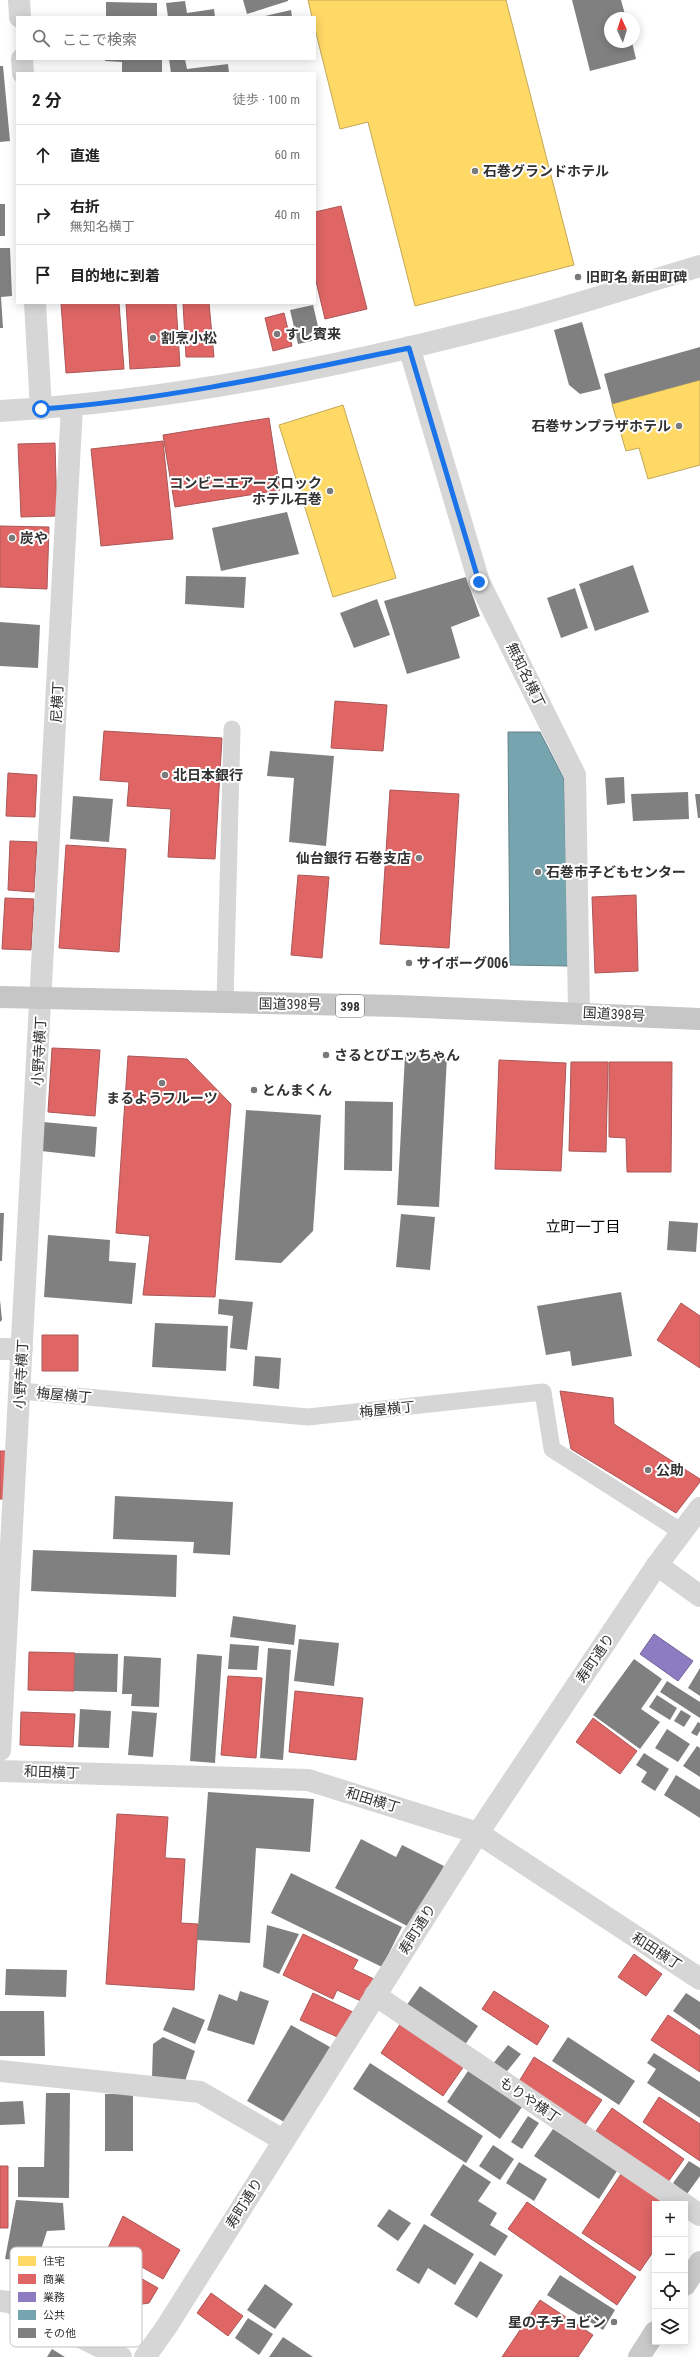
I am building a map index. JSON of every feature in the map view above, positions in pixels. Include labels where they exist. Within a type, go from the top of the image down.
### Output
[{"type":"highway","name":"国道398号","points":[[0,997],[579,1012],[700,1019]]},
{"type":"main road","points":[[688,2280],[700,2262]]},
{"type":"main road","points":[[639,2357],[652,2337]]},
{"type":"street","points":[[19,0],[20,16]]},
{"type":"street","points":[[22,60],[23,72]]},
{"type":"street","points":[[0,411],[72,406],[246,382],[409,348],[498,326],[700,266]]},
{"type":"street","points":[[35,304],[41,409]]},
{"type":"street","name":"無知名横丁","points":[[409,348],[479,582],[575,775],[579,1012]]},
{"type":"street","name":"尼横丁","points":[[41,998],[72,406]]},
{"type":"street","name":"小野寺横丁","points":[[0,1750],[41,998]]},
{"type":"street","points":[[0,1349],[22,1350]]},
{"type":"street","name":"寿町通り","points":[[145,2357],[167,2326],[478,1833],[657,1565],[700,1508]]},
{"type":"street","points":[[657,1565],[700,1596]]},
{"type":"street","name":"和田横丁","points":[[0,1771],[308,1780],[478,1833],[700,1980]]},
{"type":"street","name":"もりや横丁","points":[[375,1995],[680,2201]]},
{"type":"street","points":[[0,2071],[200,2092],[283,2140]]},
{"type":"street","name":"もりや横丁","points":[[688,2207],[700,2215]]},
{"type":"street","points":[[0,2301],[10,2302]]},
{"type":"street","points":[[101,2347],[121,2357]]},
{"type":"lane","points":[[225,1003],[232,729]]},
{"type":"lane","name":"梅屋横丁","points":[[20,1391],[308,1417],[543,1392],[552,1449],[682,1532]]},
{"type":"building: 住宅","points":[[308,0],[506,0],[574,265],[415,306],[368,122],[340,129],[316,33],[316,16],[312,16]]},
{"type":"building: 住宅","points":[[700,380],[700,465],[648,479],[639,448],[626,451],[612,404]]},
{"type":"building: 住宅","points":[[343,405],[396,578],[333,597],[279,425]]},
{"type":"building: 商業","points":[[341,206],[367,309],[325,319],[316,281],[316,212]]},
{"type":"building: 商業","points":[[61,304],[119,304],[124,369],[66,373]]},
{"type":"building: 商業","points":[[126,304],[176,304],[180,366],[130,369]]},
{"type":"building: 商業","points":[[183,304],[209,304],[214,357],[186,357]]},
{"type":"building: 商業","points":[[284,313],[292,346],[273,351],[265,318]]},
{"type":"building: 商業","points":[[269,418],[280,490],[175,507],[163,435]]},
{"type":"building: 商業","points":[[163,441],[173,539],[101,546],[91,449]]},
{"type":"building: 商業","points":[[55,443],[57,516],[21,517],[18,444]]},
{"type":"building: 商業","points":[[0,526],[49,527],[47,589],[0,587]]},
{"type":"building: 商業","points":[[335,701],[387,705],[383,751],[331,748]]},
{"type":"building: 商業","points":[[104,731],[222,738],[215,859],[168,857],[171,809],[127,806],[129,782],[100,780]]},
{"type":"building: 商業","points":[[8,773],[37,775],[35,817],[6,816]]},
{"type":"building: 商業","points":[[390,790],[459,794],[449,948],[380,944]]},
{"type":"building: 商業","points":[[10,841],[37,842],[34,892],[8,890]]},
{"type":"building: 商業","points":[[66,845],[126,849],[119,952],[59,948]]},
{"type":"building: 商業","points":[[298,875],[329,877],[322,958],[291,955]]},
{"type":"building: 商業","points":[[636,895],[638,971],[595,973],[592,897]]},
{"type":"building: 商業","points":[[5,898],[34,899],[31,950],[2,949]]},
{"type":"building: 商業","points":[[52,1048],[100,1050],[95,1116],[48,1112]]},
{"type":"building: 商業","points":[[128,1056],[187,1059],[231,1104],[215,1297],[143,1295],[150,1236],[116,1233]]},
{"type":"building: 商業","points":[[499,1060],[566,1063],[561,1171],[495,1169]]},
{"type":"building: 商業","points":[[571,1062],[608,1062],[606,1152],[569,1151]]},
{"type":"building: 商業","points":[[609,1062],[672,1062],[671,1172],[627,1172],[626,1138],[609,1137]]},
{"type":"building: 商業","points":[[681,1303],[700,1316],[700,1368],[657,1340]]},
{"type":"building: 商業","points":[[42,1335],[78,1335],[78,1371],[42,1371]]},
{"type":"building: 商業","points":[[560,1391],[613,1398],[614,1424],[700,1479],[700,1482],[676,1513],[571,1449]]},
{"type":"building: 商業","points":[[0,1451],[6,1451],[4,1499],[0,1499]]},
{"type":"building: 商業","points":[[29,1652],[75,1653],[74,1691],[28,1690]]},
{"type":"building: 商業","points":[[228,1676],[262,1678],[256,1758],[221,1755]]},
{"type":"building: 商業","points":[[295,1691],[363,1698],[356,1760],[289,1752]]},
{"type":"building: 商業","points":[[21,1712],[75,1714],[73,1747],[20,1745]]},
{"type":"building: 商業","points":[[593,1718],[637,1751],[620,1774],[576,1742]]},
{"type":"building: 商業","points":[[117,1814],[168,1817],[165,1858],[185,1859],[181,1923],[198,1924],[194,1990],[106,1984]]},
{"type":"building: 商業","points":[[303,1934],[358,1960],[353,1969],[376,1980],[365,2003],[337,1990],[333,1999],[283,1975]]},
{"type":"building: 商業","points":[[634,1954],[662,1974],[646,1996],[618,1977]]},
{"type":"building: 商業","points":[[494,1991],[549,2026],[537,2045],[482,2009]]},
{"type":"building: 商業","points":[[313,1993],[357,2014],[344,2040],[300,2020]]},
{"type":"building: 商業","points":[[668,2015],[700,2036],[700,2072],[651,2040]]},
{"type":"building: 商業","points":[[401,2023],[464,2066],[443,2096],[381,2053]]},
{"type":"building: 商業","points":[[534,2057],[602,2100],[584,2126],[518,2083]]},
{"type":"building: 商業","points":[[659,2097],[700,2124],[700,2161],[643,2122]]},
{"type":"building: 商業","points":[[612,2108],[684,2159],[668,2182],[596,2131]]},
{"type":"building: 商業","points":[[0,2166],[8,2166],[8,2228],[0,2228]]},
{"type":"building: 商業","points":[[621,2174],[662,2201],[652,2201],[652,2253],[640,2271],[582,2233]]},
{"type":"building: 商業","points":[[527,2202],[636,2277],[617,2305],[508,2229]]},
{"type":"building: 商業","points":[[123,2216],[180,2250],[163,2279],[142,2267],[142,2247],[108,2247]]},
{"type":"building: 商業","points":[[142,2279],[158,2288],[149,2303],[142,2304]]},
{"type":"building: 商業","points":[[211,2293],[243,2316],[228,2336],[197,2313]]},
{"type":"building: 商業","points":[[540,2300],[593,2335],[578,2357],[502,2357]]},
{"type":"building: 業務","points":[[654,1634],[693,1661],[678,1681],[640,1654]]},
{"type":"building: 公共","name":"石巻市子どもセンター","points":[[508,732],[540,732],[564,779],[568,966],[510,965]]},
{"type":"building: その他","points":[[243,0],[288,0],[288,1],[247,14]]},
{"type":"building: その他","points":[[572,0],[621,0],[624,12],[604,12],[604,48],[633,48],[636,59],[590,71]]},
{"type":"building: その他","points":[[185,1],[187,13],[214,9],[215,16],[168,16],[166,3]]},
{"type":"building: その他","points":[[106,2],[157,3],[157,16],[106,16]]},
{"type":"building: その他","points":[[291,10],[292,16],[265,16]]},
{"type":"building: その他","points":[[162,60],[162,72],[122,72],[122,62],[105,61]]},
{"type":"building: その他","points":[[169,60],[185,60],[187,69],[228,64],[229,72],[171,72]]},
{"type":"building: その他","points":[[0,66],[3,66],[10,141],[0,142]]},
{"type":"building: その他","points":[[0,204],[5,204],[5,236],[0,236]]},
{"type":"building: その他","points":[[0,248],[10,248],[12,296],[1,297],[3,328],[0,328]]},
{"type":"building: その他","points":[[313,305],[321,339],[298,344],[290,310]]},
{"type":"building: その他","points":[[582,322],[601,389],[580,394],[569,385],[554,330]]},
{"type":"building: その他","points":[[700,347],[700,380],[612,404],[604,374]]},
{"type":"building: その他","points":[[287,512],[299,554],[221,571],[212,528]]},
{"type":"building: その他","points":[[633,565],[649,612],[595,631],[579,584]]},
{"type":"building: その他","points":[[186,576],[246,577],[244,608],[185,604]]},
{"type":"building: その他","points":[[466,577],[480,616],[451,627],[460,658],[407,674],[384,601]]},
{"type":"building: その他","points":[[575,588],[588,628],[561,638],[547,598]]},
{"type":"building: その他","points":[[377,599],[390,635],[354,648],[340,613]]},
{"type":"building: その他","points":[[0,622],[40,625],[38,668],[0,666]]},
{"type":"building: その他","points":[[270,751],[334,756],[326,846],[289,842],[294,778],[267,776]]},
{"type":"building: その他","points":[[624,777],[625,803],[607,805],[605,778]]},
{"type":"building: その他","points":[[688,792],[689,819],[633,821],[631,794]]},
{"type":"building: その他","points":[[695,794],[700,794],[700,818],[698,818]]},
{"type":"building: その他","points":[[73,796],[113,799],[109,842],[70,839]]},
{"type":"building: その他","points":[[405,1055],[447,1057],[439,1207],[397,1205]]},
{"type":"building: その他","points":[[345,1101],[393,1102],[392,1171],[344,1170]]},
{"type":"building: その他","points":[[246,1110],[321,1115],[313,1231],[281,1263],[235,1260]]},
{"type":"building: その他","points":[[43,1122],[97,1127],[95,1157],[41,1151]]},
{"type":"building: その他","points":[[0,1213],[4,1213],[2,1261],[0,1261]]},
{"type":"building: その他","points":[[401,1214],[435,1217],[430,1270],[396,1267]]},
{"type":"building: その他","points":[[669,1221],[698,1223],[696,1252],[667,1250]]},
{"type":"building: その他","points":[[48,1235],[110,1240],[109,1261],[136,1263],[132,1304],[44,1297]]},
{"type":"building: その他","points":[[621,1292],[632,1356],[572,1366],[570,1351],[546,1355],[537,1306]]},
{"type":"building: その他","points":[[219,1299],[253,1302],[247,1350],[230,1348],[233,1316],[218,1314]]},
{"type":"building: その他","points":[[0,1300],[2,1320],[0,1322]]},
{"type":"building: その他","points":[[155,1323],[228,1326],[226,1371],[152,1367]]},
{"type":"building: その他","points":[[255,1356],[281,1358],[279,1389],[253,1386]]},
{"type":"building: その他","points":[[115,1496],[233,1502],[230,1555],[193,1553],[194,1542],[113,1539]]},
{"type":"building: その他","points":[[33,1550],[177,1555],[176,1597],[31,1591]]},
{"type":"building: その他","points":[[233,1616],[296,1625],[294,1645],[230,1637]]},
{"type":"building: その他","points":[[299,1639],[339,1643],[334,1686],[294,1681]]},
{"type":"building: その他","points":[[230,1644],[259,1646],[257,1670],[228,1669]]},
{"type":"building: その他","points":[[268,1648],[291,1650],[283,1760],[260,1758]]},
{"type":"building: その他","points":[[75,1653],[118,1654],[117,1692],[74,1691]]},
{"type":"building: その他","points":[[197,1654],[222,1656],[215,1763],[190,1761]]},
{"type":"building: その他","points":[[124,1656],[161,1658],[159,1707],[131,1706],[132,1694],[122,1694]]},
{"type":"building: その他","points":[[634,1659],[662,1679],[641,1709],[660,1722],[640,1749],[593,1715]]},
{"type":"building: その他","points":[[700,1668],[700,1696],[688,1688]]},
{"type":"building: その他","points":[[667,1681],[700,1702],[700,1718],[660,1692]]},
{"type":"building: その他","points":[[657,1695],[677,1708],[670,1720],[649,1707]]},
{"type":"building: その他","points":[[80,1709],[111,1711],[109,1748],[78,1747]]},
{"type":"building: その他","points":[[681,1710],[691,1716],[684,1727],[674,1721]]},
{"type":"building: その他","points":[[132,1711],[157,1713],[153,1757],[128,1755]]},
{"type":"building: その他","points":[[698,1722],[700,1723],[700,1731],[697,1736],[691,1733]]},
{"type":"building: その他","points":[[667,1729],[690,1744],[678,1762],[655,1748]]},
{"type":"building: その他","points":[[697,1746],[700,1748],[700,1777],[683,1766]]},
{"type":"building: その他","points":[[644,1753],[669,1769],[655,1791],[641,1782],[647,1772],[636,1765]]},
{"type":"building: その他","points":[[676,1775],[700,1790],[700,1818],[664,1795]]},
{"type":"building: その他","points":[[208,1792],[314,1799],[310,1852],[256,1848],[250,1943],[197,1940]]},
{"type":"building: その他","points":[[361,1839],[396,1857],[402,1845],[444,1866],[411,1928],[335,1888]]},
{"type":"building: その他","points":[[291,1873],[402,1927],[382,1967],[271,1913]]},
{"type":"building: その他","points":[[267,1925],[299,1934],[279,1974],[263,1967]]},
{"type":"building: その他","points":[[6,1969],[67,1970],[66,1997],[5,1995]]},
{"type":"building: その他","points":[[420,1986],[478,2026],[462,2049],[404,2009]]},
{"type":"building: その他","points":[[240,1991],[269,2001],[254,2045],[207,2030],[219,1994],[237,2001]]},
{"type":"building: その他","points":[[686,1993],[700,2002],[700,2030],[673,2011]]},
{"type":"building: その他","points":[[173,2007],[205,2020],[195,2044],[163,2030]]},
{"type":"building: その他","points":[[0,2011],[44,2011],[45,2056],[0,2056]]},
{"type":"building: その他","points":[[291,2025],[330,2047],[286,2123],[247,2101]]},
{"type":"building: その他","points":[[163,2037],[195,2051],[185,2081],[152,2077],[153,2044]]},
{"type":"building: その他","points":[[568,2037],[635,2081],[619,2105],[552,2061]]},
{"type":"building: その他","points":[[508,2045],[521,2054],[504,2075],[492,2065]]},
{"type":"building: その他","points":[[654,2053],[700,2082],[700,2118],[647,2083],[656,2069],[647,2063]]},
{"type":"building: その他","points":[[370,2063],[483,2136],[466,2163],[353,2089]]},
{"type":"building: その他","points":[[468,2071],[522,2107],[500,2139],[447,2102]]},
{"type":"building: その他","points":[[46,2093],[70,2093],[69,2198],[18,2197],[18,2167],[44,2167]]},
{"type":"building: その他","points":[[105,2094],[133,2094],[133,2151],[105,2151]]},
{"type":"building: その他","points":[[23,2101],[25,2124],[0,2125],[0,2102]]},
{"type":"building: その他","points":[[528,2116],[539,2123],[522,2149],[511,2142]]},
{"type":"building: その他","points":[[553,2129],[617,2171],[599,2199],[534,2156]]},
{"type":"building: その他","points":[[493,2145],[514,2159],[500,2180],[479,2166]]},
{"type":"building: その他","points":[[689,2161],[700,2168],[700,2176],[687,2194],[673,2183]]},
{"type":"building: その他","points":[[519,2162],[547,2179],[534,2201],[506,2183]]},
{"type":"building: その他","points":[[463,2164],[491,2182],[478,2201],[497,2213],[490,2225],[508,2236],[495,2256],[430,2215]]},
{"type":"building: その他","points":[[16,2200],[63,2203],[65,2230],[47,2231],[42,2247],[10,2247],[10,2259],[5,2259]]},
{"type":"building: その他","points":[[389,2209],[411,2223],[398,2241],[377,2226]]},
{"type":"building: その他","points":[[424,2224],[474,2254],[455,2285],[428,2268],[419,2284],[396,2270]]},
{"type":"building: その他","points":[[480,2261],[503,2275],[477,2318],[454,2304]]},
{"type":"building: その他","points":[[560,2275],[615,2310],[603,2330],[547,2295]]},
{"type":"building: その他","points":[[265,2284],[293,2304],[275,2329],[247,2310]]},
{"type":"building: その他","points":[[248,2318],[273,2334],[259,2355],[235,2338]]},
{"type":"building: その他","points":[[283,2337],[313,2357],[269,2357]]},
{"type":"building: その他","points":[[52,2349],[65,2357],[47,2357]]},
{"type":"place","name":"石巻グランドホテル","points":[[475,171]]},
{"type":"place","name":"旧町名 新田町碑","points":[[578,277]]},
{"type":"place","name":"すし賓来","points":[[277,334]]},
{"type":"place","name":"割烹小松","points":[[153,338]]},
{"type":"place","name":"石巻サンプラザホテル","points":[[679,426]]},
{"type":"place","name":"コンビニエアーズロック ホテル石巻","points":[[330,491]]},
{"type":"place","name":"炭や","points":[[12,538]]},
{"type":"place","name":"北日本銀行","points":[[165,775]]},
{"type":"place","name":"仙台銀行 石巻支店","points":[[419,858]]},
{"type":"place","name":"石巻市子どもセンター","points":[[538,872]]},
{"type":"place","name":"サイボーグ006","points":[[409,963]]},
{"type":"place","name":"さるとびエッちゃん","points":[[326,1055]]},
{"type":"place","name":"まるようフルーツ","points":[[162,1083]]},
{"type":"place","name":"とんまくん","points":[[254,1090]]},
{"type":"place","name":"公助","points":[[648,1470]]},
{"type":"place","name":"星の子チョビン","points":[[614,2322]]},
{"type":"district","name":"立町一丁目","points":[[583,1227]]},
{"type":"route","points":[[41,409],[246,382],[409,348],[479,582]]}]
